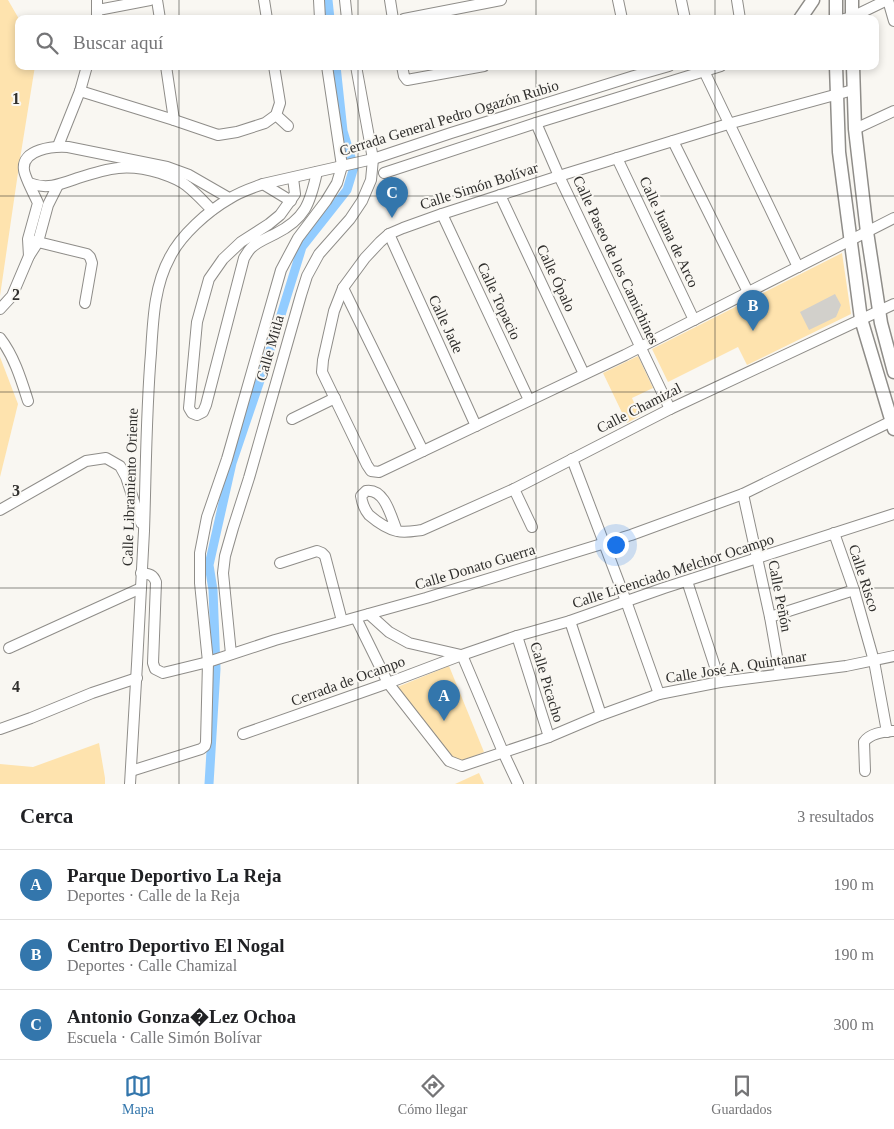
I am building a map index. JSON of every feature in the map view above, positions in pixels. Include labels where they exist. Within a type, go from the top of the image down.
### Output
[{"type":"street","points":[[97,9],[150,0]]},
{"type":"street","points":[[157,0],[159,15]]},
{"type":"street","points":[[264,0],[267,15]]},
{"type":"street","points":[[319,0],[320,15]]},
{"type":"street","points":[[345,0],[347,15]]},
{"type":"street","points":[[390,0],[392,15]]},
{"type":"street","points":[[424,15],[501,0]]},
{"type":"street","points":[[618,0],[621,15]]},
{"type":"street","points":[[681,0],[684,15]]},
{"type":"street","points":[[737,0],[739,15]]},
{"type":"street","points":[[803,15],[813,0]]},
{"type":"street","points":[[836,0],[836,15]]},
{"type":"street","points":[[850,15],[852,0]]},
{"type":"street","points":[[855,15],[887,0],[894,21]]},
{"type":"street","points":[[58,146],[80,91],[86,70]]},
{"type":"street","points":[[167,70],[174,120]]},
{"type":"street","points":[[80,91],[218,135],[237,132],[265,123],[276,115],[280,103],[275,70]]},
{"type":"street","points":[[328,70],[346,165]]},
{"type":"street","name":"Calle Mitla","points":[[228,655],[223,573],[225,556],[301,295],[319,254],[362,201],[371,180],[357,70]]},
{"type":"street","points":[[403,70],[406,80],[462,70]]},
{"type":"street","name":"Cerrada General Pedro Ogazón Rubio","points":[[384,173],[707,70]]},
{"type":"street","points":[[836,70],[839,152],[861,318],[893,423]]},
{"type":"street","points":[[853,70],[855,129],[867,232],[878,311],[894,372]]},
{"type":"street","name":"Cerrada General Pedro Ogazón Rubio","points":[[212,210],[229,198],[250,188],[369,160],[633,71]]},
{"type":"street","points":[[704,71],[798,267]]},
{"type":"street","name":"Calle Simón Bolívar","points":[[423,451],[379,472],[371,471],[322,372],[334,311],[343,288],[365,258],[389,234],[442,214],[617,158],[728,124],[853,90]]},
{"type":"street","points":[[855,129],[894,111]]},
{"type":"street","points":[[276,115],[288,126]]},
{"type":"street","name":"Calle Paseo de los Camichines","points":[[536,124],[670,409]]},
{"type":"street","points":[[673,141],[748,292]]},
{"type":"street","points":[[43,204],[29,183],[24,165],[34,152],[58,146],[68,146],[167,166],[189,175],[229,198]]},
{"type":"street","name":"Calle Juana de Arco","points":[[617,158],[694,320]]},
{"type":"street","name":"Calle Mitla","points":[[130,770],[201,749],[205,746],[211,661],[200,583],[200,553],[207,517],[227,459],[281,270],[298,238],[326,201],[346,165]]},
{"type":"street","points":[[29,183],[37,186],[58,185],[104,169],[124,166],[147,169],[170,176],[186,185],[212,210]]},
{"type":"street","points":[[293,178],[293,198],[280,215],[270,224],[241,242],[222,259],[209,279],[197,322],[189,408],[192,413],[197,415],[203,412],[206,406],[244,258],[250,248],[296,222],[306,209],[312,195],[317,172]]},
{"type":"street","points":[[263,184],[293,198],[312,195]]},
{"type":"street","points":[[0,308],[12,296],[29,256],[43,204],[58,185]]},
{"type":"street","name":"Calle Ópalo","points":[[500,195],[584,374]]},
{"type":"street","name":"Calle Libramiento Oriente","points":[[130,784],[137,678],[149,378],[154,311],[161,279],[170,257],[181,239],[212,210]]},
{"type":"street","name":"Calle Topacio","points":[[442,214],[529,400]]},
{"type":"street","points":[[343,288],[423,451],[640,347],[894,218]]},
{"type":"street","name":"Calle Jade","points":[[389,234],[476,426]]},
{"type":"street","points":[[33,241],[86,254],[90,257],[92,263],[85,303]]},
{"type":"street","name":"Calle Chamizal","points":[[397,531],[422,530],[514,489],[670,409],[894,304]]},
{"type":"street","points":[[0,338],[20,377],[28,401]]},
{"type":"street","points":[[292,419],[335,398]]},
{"type":"street","name":"Calle Donato Guerra","points":[[141,573],[150,574],[156,582],[153,663],[155,668],[163,673],[211,661],[631,535],[743,494],[893,423]]},
{"type":"street","points":[[0,510],[86,461],[106,458],[120,466],[126,477],[144,532]]},
{"type":"street","points":[[572,459],[659,694]]},
{"type":"street","points":[[514,489],[532,527]]},
{"type":"street","name":"Calle Peñón","points":[[743,494],[770,617],[780,674]]},
{"type":"street","name":"Calle Licenciado Melchor Ocampo","points":[[462,655],[894,514]]},
{"type":"street","name":"Calle Risco","points":[[834,533],[854,590],[874,660],[891,731]]},
{"type":"street","points":[[280,563],[317,551],[322,553],[325,556],[342,621]]},
{"type":"street","points":[[687,581],[720,682]]},
{"type":"street","points":[[9,648],[141,588]]},
{"type":"street","points":[[770,617],[854,590]]},
{"type":"street","points":[[369,614],[389,632],[409,642],[462,655],[518,784]]},
{"type":"street","name":"Calle José A. Quintanar","points":[[356,618],[388,683],[449,761],[462,766],[549,737],[601,715],[659,694],[720,682],[846,666],[894,656]]},
{"type":"street","points":[[570,621],[601,715]]},
{"type":"street","name":"Calle Picacho","points":[[517,636],[549,737]]},
{"type":"street","name":"Cerrada de Ocampo","points":[[243,734],[462,655]]},
{"type":"street","points":[[0,730],[92,693],[137,678]]},
{"type":"street","points":[[865,771],[864,742],[866,738],[871,735],[891,731]]},
{"type":"shaded area","points":[[0,0],[8,0],[17,15],[15,15],[15,70],[34,70],[0,296]]},
{"type":"shaded area","points":[[842,253],[851,314],[747,365],[738,347],[668,382],[652,349]]},
{"type":"shaded area","points":[[638,356],[653,388],[632,398],[640,416],[627,423],[603,373]]},
{"type":"shaded area","points":[[0,357],[18,404],[0,477]]},
{"type":"shaded area","points":[[449,666],[484,752],[454,765],[390,690]]},
{"type":"shaded area","points":[[99,743],[105,784],[0,784],[0,764],[33,767]]},
{"type":"shaded area","points":[[479,773],[484,784],[455,784]]},
{"type":"building","points":[[835,294],[841,305],[836,317],[809,330],[800,312]]},
{"type":"waterway","points":[[328,0],[330,15]]},
{"type":"waterway","points":[[209,784],[216,669],[213,590],[209,565],[232,463],[268,357],[302,247],[347,190],[354,167],[343,131],[336,70]]},
{"type":"place","name":"Antonio Gonza�Lez Ochoa","points":[[392,218]]},
{"type":"place","name":"Centro Deportivo El Nogal","points":[[753,331]]},
{"type":"place","name":"Parque Deportivo La Reja","points":[[444,721]]}]
